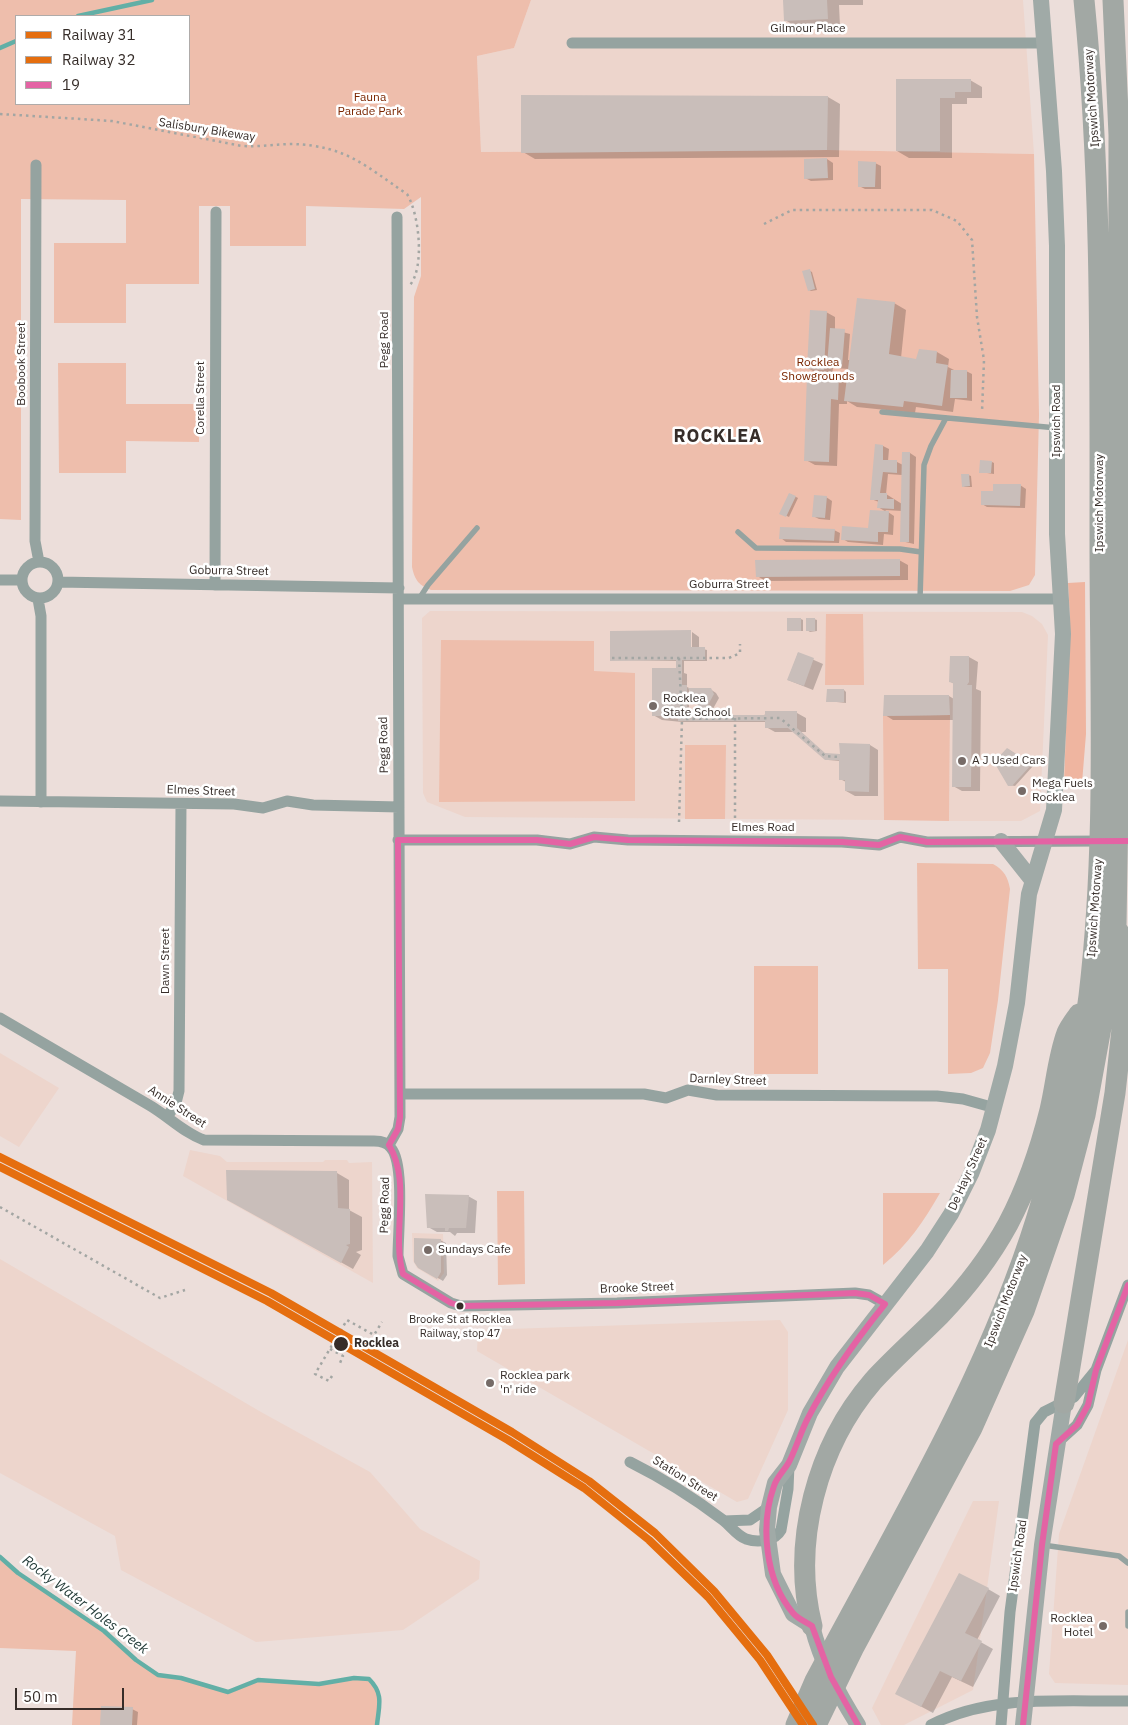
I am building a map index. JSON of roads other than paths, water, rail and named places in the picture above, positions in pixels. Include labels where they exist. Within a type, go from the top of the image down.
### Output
[{"type":"highway","name":"Ipswich Motorway","points":[[1084,0],[1098,216],[1109,804]]},
{"type":"highway","name":"Ipswich Motorway","points":[[796,1725],[815,1681],[952,1426],[1000,1320],[1022,1263],[1053,1163],[1072,1086],[1089,999],[1108,870],[1119,135],[1113,0]]},
{"type":"highway","name":"Ipswich Motorway","points":[[816,1725],[854,1647],[972,1428],[1001,1367],[1034,1284],[1064,1194],[1085,1115],[1104,1011],[1116,926],[1108,870]]},
{"type":"highway","points":[[1064,1403],[1103,1170],[1125,1002],[1127,946],[1116,926]]},
{"type":"highway","points":[[812,1626],[806,1586],[808,1528],[819,1477],[834,1441],[860,1398],[886,1368],[954,1300],[986,1259],[1003,1232],[1027,1183],[1042,1141],[1068,1032],[1089,999]]},
{"type":"street","name":"Ipswich Road","points":[[1041,0],[1051,122],[1057,246],[1057,534],[1063,649],[1055,800],[1045,841]]},
{"type":"street","name":"Gilmour Place","points":[[572,43],[1045,43]]},
{"type":"street","name":"Boobook Street","points":[[36,165],[35,541],[39,562]]},
{"type":"street","name":"Corella Street","points":[[215,585],[216,212]]},
{"type":"street","name":"Pegg Road","points":[[397,216],[399,298],[398,840],[400,1094],[399,1124],[389,1145],[395,1153],[399,1168],[398,1256],[400,1268]]},
{"type":"street","points":[[39,562],[46,563],[55,570],[58,582],[54,592],[38,598],[28,594],[21,580],[29,565],[39,562]]},
{"type":"street","points":[[0,580],[21,580]]},
{"type":"street","name":"Goburra Street","points":[[58,582],[215,585],[399,594],[419,599],[1060,599]]},
{"type":"street","points":[[38,598],[41,616],[41,802]]},
{"type":"street","name":"Elmes Street","points":[[0,801],[234,804],[263,808],[287,801],[313,805],[399,807]]},
{"type":"street","name":"Dawn Street","points":[[168,1116],[176,1103],[179,1091],[181,804]]},
{"type":"street","name":"Elmes Road","points":[[398,840],[537,840],[573,844],[594,837],[628,840],[842,842],[876,845],[900,838],[927,842],[1128,841]]},
{"type":"street","points":[[1001,841],[1032,880]]},
{"type":"street","name":"De Hayr Street","points":[[768,1540],[781,1530],[788,1488],[789,1465],[800,1433],[823,1391],[852,1345],[927,1251],[962,1195],[979,1155],[995,1108],[1016,1010],[1032,880],[1045,841]]},
{"type":"street","name":"Annie Street","points":[[0,1018],[168,1116],[189,1134],[204,1140],[374,1140],[389,1145]]},
{"type":"street","name":"Darnley Street","points":[[400,1094],[644,1094],[666,1098],[692,1090],[717,1095],[937,1096],[963,1099],[995,1108]]},
{"type":"street","name":"Brooke Street","points":[[400,1268],[408,1277],[451,1303],[470,1307],[855,1293],[869,1295],[885,1304]]},
{"type":"street","name":"Ipswich Road","points":[[1056,1444],[1071,1433],[1083,1416],[1094,1387],[1096,1370],[1128,1285]]},
{"type":"street","name":"Ipswich Road","points":[[1001,1725],[1010,1612],[1025,1507],[1032,1436],[1039,1417],[1078,1393],[1096,1370]]},
{"type":"street","name":"Ipswich Road","points":[[1023,1725],[1042,1545],[1056,1444],[1064,1403]]},
{"type":"street","name":"Station Street","points":[[630,1462],[653,1474],[724,1521],[744,1538],[768,1540]]},
{"type":"street","name":"De Hayr Street","points":[[789,1465],[775,1483],[769,1507],[768,1540],[771,1565],[780,1591],[793,1614],[812,1626]]},
{"type":"street","points":[[724,1521],[750,1520],[769,1507]]},
{"type":"street","points":[[812,1626],[819,1653],[831,1680],[858,1725]]},
{"type":"street","points":[[931,1725],[966,1710],[1002,1704],[1128,1701]]},
{"type":"lane","points":[[882,412],[1057,428]]},
{"type":"lane","points":[[920,599],[924,465],[931,446],[946,418]]},
{"type":"lane","points":[[419,599],[428,585],[478,528]]},
{"type":"lane","points":[[738,532],[756,548],[900,549],[921,552]]},
{"type":"lane","points":[[1042,1545],[1119,1556],[1128,1563]]},
{"type":"lane","points":[[1128,1612],[1128,1626]]},
{"type":"waterway","points":[[83,15],[152,0]]},
{"type":"waterway","points":[[0,48],[15,41]]},
{"type":"waterway","name":"Rocky Water Holes Creek","points":[[0,1557],[18,1573],[104,1631],[136,1660],[158,1675],[181,1678],[228,1692],[258,1680],[319,1684],[354,1678],[369,1679],[374,1684],[379,1695],[377,1725]]},
{"type":"rail line","name":"31","points":[[0,1157],[271,1293],[512,1432],[589,1481],[655,1533],[714,1591],[767,1655],[813,1725]]},
{"type":"rail line","name":"32","points":[[0,1167],[267,1301],[508,1440],[584,1488],[649,1540],[708,1597],[760,1660],[803,1725]]},
{"type":"place","name":"Rocklea State School","points":[[653,706]]},
{"type":"place","name":"A J Used Cars","points":[[962,761]]},
{"type":"place","name":"Mega Fuels Rocklea","points":[[1022,791]]},
{"type":"place","name":"Sundays Cafe","points":[[428,1250]]},
{"type":"place","name":"Brooke St at Rocklea Railway, stop 47","points":[[460,1306]]},
{"type":"place","name":"Rocklea","points":[[341,1344]]},
{"type":"place","name":"Rocklea park 'n' ride","points":[[490,1383]]},
{"type":"place","name":"Rocklea Hotel","points":[[1103,1626]]},
{"type":"district","name":"ROCKLEA","points":[[718,437]]},
{"type":"park label","name":"Fauna Parade Park","points":[[370,105]]},
{"type":"park label","name":"Rocklea Showgrounds","points":[[818,370]]}]
